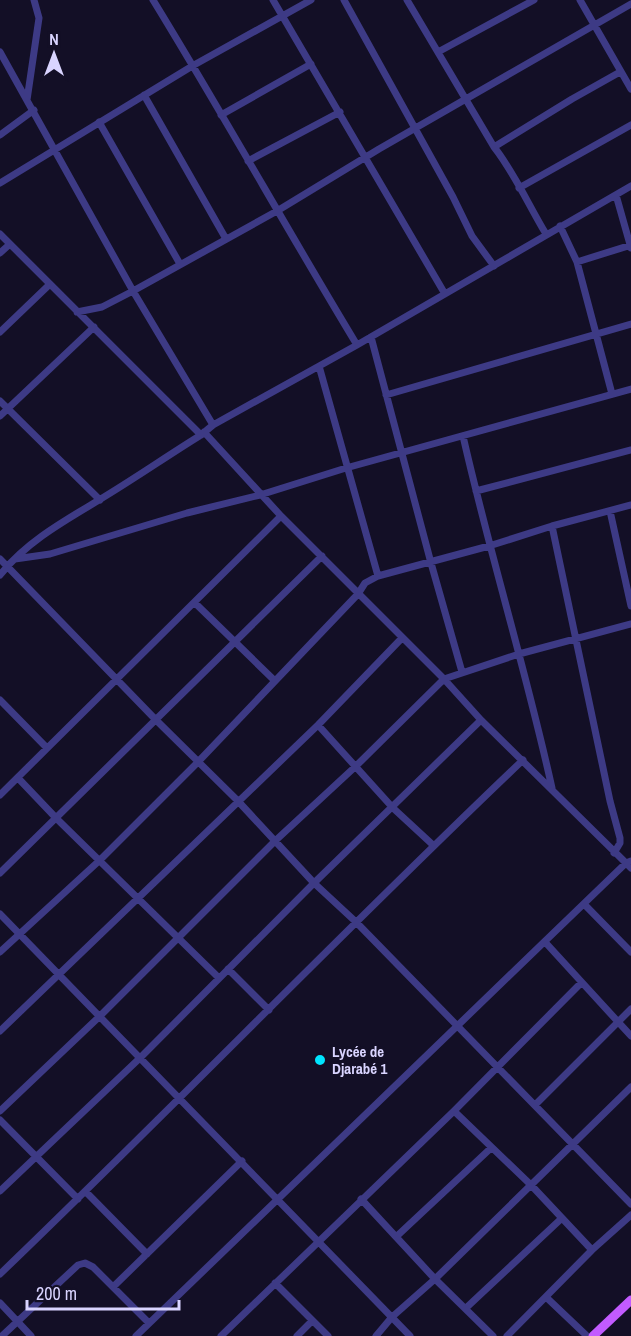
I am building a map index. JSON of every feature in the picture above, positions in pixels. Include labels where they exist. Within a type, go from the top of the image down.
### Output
[{"type":"main road","points":[[592,1336],[631,1300]]},
{"type":"street","points":[[27,100],[39,18],[34,0]]},
{"type":"street","points":[[153,0],[194,65],[221,115],[357,345]]},
{"type":"street","points":[[273,0],[445,294]]},
{"type":"street","points":[[0,183],[194,65],[311,0]]},
{"type":"street","points":[[344,0],[453,197],[472,236],[494,266]]},
{"type":"street","points":[[417,0],[409,2],[494,147],[507,163],[546,234]]},
{"type":"street","points":[[438,52],[534,0]]},
{"type":"street","points":[[580,0],[596,24],[631,89]]},
{"type":"street","points":[[77,312],[102,307],[277,211],[631,4]]},
{"type":"street","points":[[0,52],[133,291],[213,425]]},
{"type":"street","points":[[221,115],[312,64]]},
{"type":"street","points":[[494,147],[620,72]]},
{"type":"street","points":[[144,95],[226,238]]},
{"type":"street","points":[[0,135],[34,111]]},
{"type":"street","points":[[248,161],[340,112]]},
{"type":"street","points":[[99,122],[180,264]]},
{"type":"street","points":[[519,188],[631,125]]},
{"type":"street","points":[[0,575],[7,566],[59,523],[100,500],[213,425],[371,337],[631,186]]},
{"type":"street","points":[[577,262],[631,246],[616,195]]},
{"type":"street","points":[[560,226],[577,262],[612,394]]},
{"type":"street","points":[[0,234],[202,433],[260,495],[444,679],[481,720],[614,853],[629,864],[584,904],[136,1336]]},
{"type":"street","points":[[0,253],[10,244]]},
{"type":"street","points":[[0,332],[50,285]]},
{"type":"street","points":[[386,395],[631,324]]},
{"type":"street","points":[[0,416],[94,327]]},
{"type":"street","points":[[371,337],[430,562],[462,672]]},
{"type":"street","points":[[319,366],[378,576]]},
{"type":"street","points":[[15,560],[50,554],[176,516],[260,495],[346,468],[631,389]]},
{"type":"street","points":[[0,401],[100,500]]},
{"type":"street","points":[[463,436],[489,546],[540,731],[553,791]]},
{"type":"street","points":[[476,491],[631,450]]},
{"type":"street","points":[[0,952],[100,860],[198,762],[358,594],[365,583],[378,576],[631,505]]},
{"type":"street","points":[[610,511],[631,606]]},
{"type":"street","points":[[0,795],[281,516]]},
{"type":"street","points":[[552,526],[610,801],[620,838],[620,843],[614,853]]},
{"type":"street","points":[[0,873],[322,556]]},
{"type":"street","points":[[0,559],[237,800],[314,883],[356,922],[631,1204]]},
{"type":"street","points":[[195,603],[275,681]]},
{"type":"street","points":[[0,1111],[444,679],[519,654],[631,624]]},
{"type":"street","points":[[0,1030],[237,800],[318,725],[402,638]]},
{"type":"street","points":[[0,700],[47,748]]},
{"type":"street","points":[[0,1191],[141,1058],[314,883],[481,720]]},
{"type":"street","points":[[318,725],[393,808],[433,845]]},
{"type":"street","points":[[0,1274],[86,1192],[433,845],[523,760]]},
{"type":"street","points":[[18,777],[57,819],[219,978]]},
{"type":"street","points":[[584,904],[631,952]]},
{"type":"street","points":[[0,914],[410,1336]]},
{"type":"street","points":[[545,942],[631,1036]]},
{"type":"street","points":[[228,969],[269,1010]]},
{"type":"street","points":[[221,1336],[454,1111],[581,983]]},
{"type":"street","points":[[535,1105],[631,1009]]},
{"type":"street","points":[[376,1336],[392,1317],[435,1279],[631,1087]]},
{"type":"street","points":[[454,1111],[531,1185],[592,1250]]},
{"type":"street","points":[[0,1120],[78,1199]]},
{"type":"street","points":[[397,1236],[491,1148]]},
{"type":"street","points":[[113,1287],[242,1161]]},
{"type":"street","points":[[86,1192],[147,1254]]},
{"type":"street","points":[[361,1199],[435,1279],[494,1336]]},
{"type":"street","points":[[507,1336],[592,1250],[631,1215]]},
{"type":"street","points":[[466,1308],[562,1218]]},
{"type":"street","points":[[2,1336],[78,1265],[85,1263],[93,1267],[149,1323]]},
{"type":"street","points":[[275,1283],[328,1336]]},
{"type":"street","points":[[547,1298],[586,1336]]},
{"type":"street","points":[[0,1303],[32,1336]]},
{"type":"street","points":[[297,1336],[312,1321]]},
{"type":"place","name":"Lycée de Djarabé 1","points":[[320,1060]]}]
